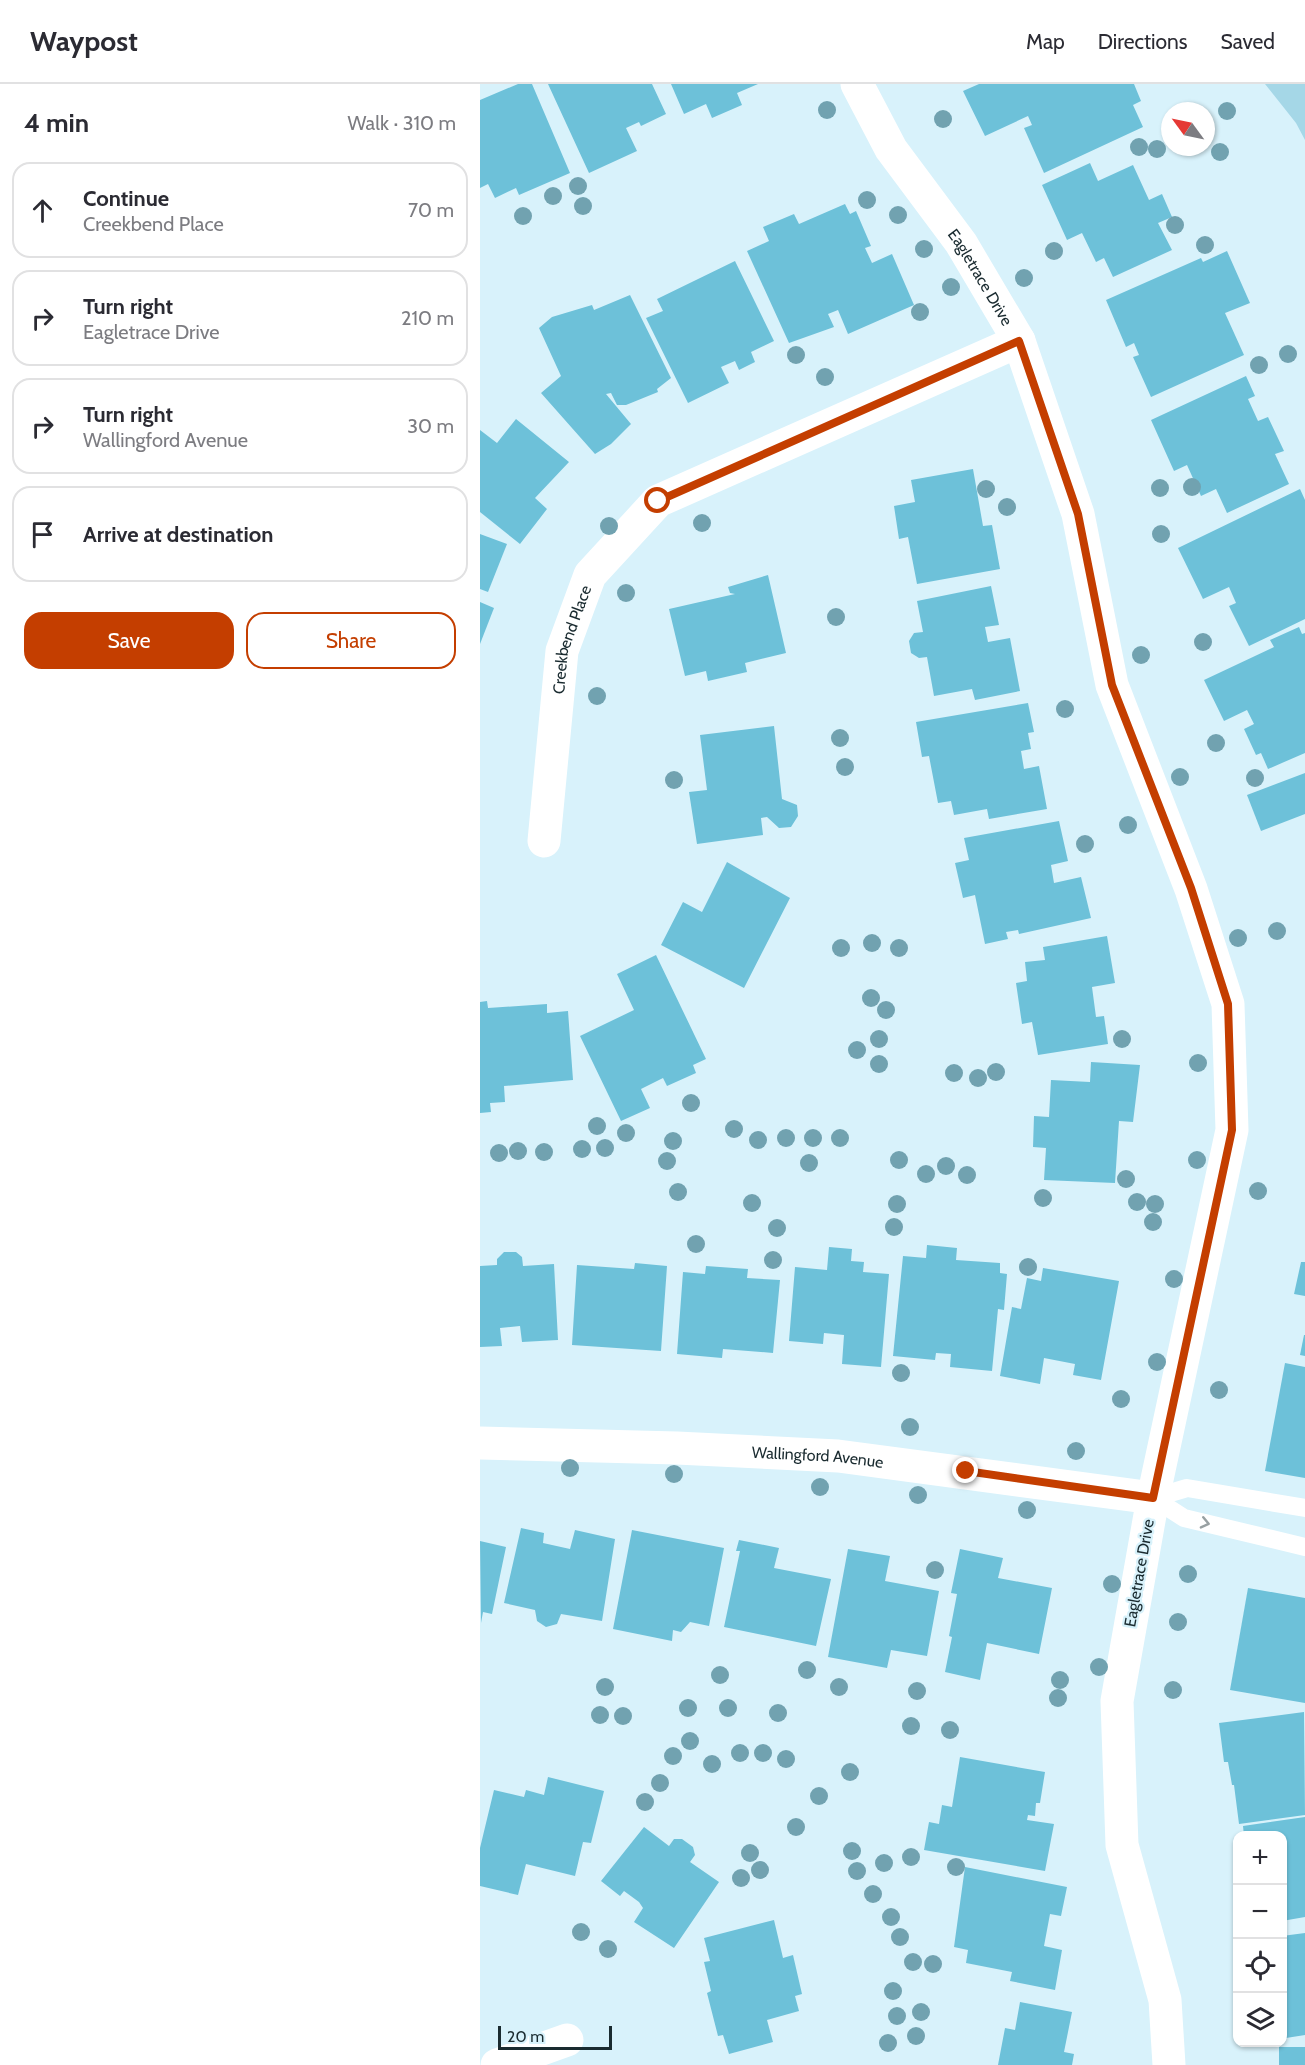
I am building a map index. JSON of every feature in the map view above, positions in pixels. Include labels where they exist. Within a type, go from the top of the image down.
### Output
[{"type":"street","name":"Eagletrace Drive","points":[[857,84],[891,149],[962,243],[1019,341],[1078,514],[1112,685],[1191,888],[1228,1004],[1232,1130],[1153,1498],[1117,1701],[1122,1845],[1165,2000],[1169,2065]]},
{"type":"street","name":"Creekbend Place","points":[[544,841],[562,651],[590,575],[658,501],[1019,341]]},
{"type":"street","name":"Wallingford Avenue","points":[[480,1443],[677,1448],[838,1456],[1153,1498]]},
{"type":"street","points":[[497,2065],[567,2040]]},
{"type":"lane","points":[[1153,1498],[1187,1488],[1305,1508]]},
{"type":"lane","points":[[1153,1498],[1184,1518],[1305,1547]]},
{"type":"shaded area","points":[[1265,84],[1305,84],[1305,140],[1296,123]]},
{"type":"building","points":[[518,84],[532,84],[570,173],[519,195],[516,188],[495,198],[488,184],[480,188],[480,100]]},
{"type":"building","points":[[548,84],[652,84],[666,114],[641,126],[639,122],[626,128],[637,151],[589,173]]},
{"type":"building","points":[[671,84],[758,84],[737,93],[742,105],[712,118],[706,104],[684,114]]},
{"type":"building","points":[[979,84],[1134,84],[1141,101],[1133,105],[1143,127],[1044,173],[1024,128],[1032,125],[1028,116],[985,136],[963,91]]},
{"type":"building","points":[[1090,163],[1098,181],[1133,165],[1149,200],[1162,194],[1172,217],[1158,223],[1172,250],[1113,277],[1104,258],[1096,262],[1082,233],[1067,240],[1042,185]]},
{"type":"building","points":[[845,204],[850,214],[856,211],[871,246],[865,248],[872,263],[892,254],[914,305],[848,334],[838,310],[828,314],[834,327],[789,343],[747,251],[769,241],[763,227],[794,214],[799,224]]},
{"type":"building","points":[[1227,251],[1250,303],[1225,313],[1244,355],[1151,397],[1133,357],[1139,355],[1134,343],[1126,347],[1106,300],[1201,258],[1203,262]]},
{"type":"building","points":[[735,261],[774,341],[751,352],[755,362],[739,370],[735,361],[721,367],[729,383],[688,403],[646,318],[663,311],[657,299]]},
{"type":"building","points":[[630,295],[671,378],[657,389],[658,392],[626,405],[617,405],[611,393],[606,394],[631,424],[611,444],[595,454],[541,393],[561,376],[539,328],[552,317],[592,305],[594,310]]},
{"type":"building","points":[[1246,376],[1255,396],[1248,399],[1258,421],[1268,417],[1284,451],[1275,454],[1289,484],[1227,513],[1216,489],[1201,496],[1187,465],[1174,471],[1151,420]]},
{"type":"building","points":[[516,419],[569,462],[535,498],[547,509],[520,544],[480,512],[480,430],[497,443]]},
{"type":"building","points":[[973,469],[983,526],[992,525],[1000,569],[917,584],[908,537],[899,539],[894,506],[915,502],[911,480]]},
{"type":"building","points":[[1300,489],[1305,500],[1305,619],[1249,646],[1229,606],[1236,603],[1229,587],[1203,599],[1178,548]]},
{"type":"building","points":[[480,534],[507,544],[488,592],[480,589]]},
{"type":"building","points":[[768,575],[786,653],[745,663],[747,672],[708,681],[706,671],[685,676],[669,609],[735,594],[730,593],[728,587]]},
{"type":"building","points":[[991,586],[999,625],[985,627],[988,642],[1010,638],[1020,691],[975,700],[972,689],[934,696],[927,657],[919,658],[911,653],[909,641],[914,633],[923,632],[917,601]]},
{"type":"building","points":[[480,602],[494,608],[480,644]]},
{"type":"building","points":[[1299,627],[1302,634],[1305,633],[1305,753],[1268,769],[1261,753],[1256,755],[1244,729],[1254,724],[1247,710],[1224,721],[1204,680],[1274,647],[1270,640]]},
{"type":"building","points":[[1028,703],[1034,732],[1028,733],[1031,749],[1021,751],[1024,769],[1039,766],[1047,809],[989,819],[987,809],[954,815],[951,801],[938,803],[929,756],[922,757],[916,722]]},
{"type":"building","points":[[774,726],[782,799],[797,805],[798,816],[791,827],[779,828],[767,817],[761,818],[763,835],[697,844],[689,792],[707,790],[700,735]]},
{"type":"building","points":[[1305,773],[1305,814],[1261,831],[1247,795]]},
{"type":"building","points":[[1059,821],[1068,861],[1051,865],[1054,883],[1081,877],[1091,918],[1019,934],[1018,930],[1006,932],[1008,939],[985,944],[975,895],[963,898],[955,863],[969,860],[964,838]]},
{"type":"building","points":[[727,862],[790,898],[744,988],[661,945],[683,902],[702,912]]},
{"type":"building","points":[[1107,936],[1115,983],[1092,987],[1096,1017],[1104,1016],[1108,1044],[1038,1055],[1032,1022],[1022,1024],[1016,983],[1027,981],[1025,962],[1045,960],[1043,947]]},
{"type":"building","points":[[656,955],[706,1059],[693,1065],[696,1073],[667,1086],[663,1078],[641,1089],[650,1108],[621,1121],[580,1036],[634,1010],[617,974]]},
{"type":"building","points":[[487,1001],[488,1008],[547,1004],[547,1013],[568,1011],[573,1080],[504,1086],[505,1102],[490,1103],[491,1112],[480,1113],[480,1002]]},
{"type":"building","points":[[1091,1062],[1140,1065],[1133,1122],[1119,1121],[1115,1183],[1044,1180],[1046,1148],[1033,1147],[1034,1116],[1049,1117],[1051,1080],[1090,1082]]},
{"type":"building","points":[[927,1245],[957,1248],[956,1260],[1000,1263],[1000,1273],[1007,1274],[1004,1310],[998,1309],[992,1371],[950,1367],[951,1354],[936,1353],[935,1360],[893,1356],[903,1256],[926,1258]]},
{"type":"building","points":[[829,1247],[852,1249],[851,1261],[864,1262],[863,1272],[889,1274],[881,1367],[842,1364],[844,1335],[824,1333],[823,1344],[789,1341],[795,1267],[827,1270]]},
{"type":"building","points":[[504,1252],[516,1252],[522,1257],[523,1266],[554,1264],[558,1340],[522,1342],[520,1326],[500,1328],[502,1346],[480,1347],[480,1266],[497,1265],[497,1259]]},
{"type":"building","points":[[1301,1262],[1305,1262],[1305,1296],[1294,1294]]},
{"type":"building","points":[[635,1263],[667,1266],[661,1351],[572,1345],[577,1265],[634,1269]]},
{"type":"building","points":[[706,1266],[748,1269],[747,1278],[780,1280],[773,1353],[723,1349],[722,1358],[677,1354],[683,1272],[705,1274]]},
{"type":"building","points":[[1043,1268],[1119,1281],[1101,1380],[1073,1375],[1075,1364],[1044,1358],[1040,1384],[1000,1376],[1012,1307],[1021,1309],[1027,1278],[1041,1281]]},
{"type":"building","points":[[1305,1335],[1305,1356],[1300,1355]]},
{"type":"building","points":[[1285,1363],[1305,1367],[1305,1478],[1265,1471]]},
{"type":"building","points":[[521,1528],[544,1533],[543,1543],[570,1549],[575,1530],[615,1539],[602,1621],[561,1614],[557,1624],[546,1627],[537,1621],[535,1610],[504,1603]]},
{"type":"building","points":[[632,1530],[724,1548],[709,1626],[690,1622],[681,1632],[673,1630],[672,1641],[613,1629]]},
{"type":"building","points":[[739,1540],[779,1548],[774,1568],[831,1579],[816,1646],[724,1627],[740,1551],[736,1551]]},
{"type":"building","points":[[480,1541],[506,1547],[492,1614],[483,1612],[481,1623]]},
{"type":"building","points":[[848,1549],[890,1556],[885,1581],[939,1591],[927,1656],[891,1650],[887,1668],[828,1657]]},
{"type":"building","points":[[960,1549],[1003,1558],[998,1578],[1052,1588],[1039,1654],[987,1643],[980,1680],[945,1672],[957,1594],[951,1593]]},
{"type":"building","points":[[1248,1588],[1305,1598],[1305,1703],[1230,1690]]},
{"type":"building","points":[[1304,1712],[1305,1815],[1239,1824],[1234,1785],[1232,1785],[1228,1762],[1224,1762],[1219,1723]]},
{"type":"building","points":[[960,1757],[1045,1772],[1040,1803],[1036,1803],[1035,1816],[1028,1815],[1027,1820],[1054,1824],[1045,1871],[924,1850],[929,1822],[939,1824],[942,1805],[952,1807]]},
{"type":"building","points":[[548,1777],[604,1791],[591,1843],[583,1842],[575,1876],[526,1864],[518,1895],[480,1886],[480,1848],[494,1790],[524,1797],[526,1790],[544,1795]]},
{"type":"building","points":[[1305,1817],[1305,1917],[1287,1920],[1287,1831],[1244,1831],[1243,1826]]},
{"type":"building","points":[[644,1827],[669,1846],[674,1839],[682,1839],[693,1847],[695,1855],[690,1862],[719,1882],[674,1948],[634,1922],[643,1908],[639,1902],[624,1891],[620,1896],[601,1881]]},
{"type":"building","points":[[965,1867],[1067,1887],[1061,1916],[1050,1914],[1044,1946],[1062,1950],[1055,1990],[1010,1981],[1012,1972],[966,1963],[968,1950],[954,1947]]},
{"type":"building","points":[[774,1920],[783,1958],[793,1955],[802,1994],[795,1996],[799,2011],[767,2020],[773,2042],[729,2054],[723,2035],[718,2036],[707,1993],[711,1991],[704,1962],[710,1961],[704,1938]]},
{"type":"building","points":[[1305,1933],[1305,2035],[1287,2038],[1287,1939],[1287,1935]]},
{"type":"building","points":[[1020,2002],[1072,2012],[1064,2052],[1074,2054],[1072,2065],[998,2065],[1005,2028],[1015,2030]]},
{"type":"building","points":[[1279,2047],[1305,2047],[1305,2065],[1279,2065]]},
{"type":"route","points":[[658,501],[1019,341],[1078,514],[1112,685],[1191,888],[1228,1004],[1232,1130],[1153,1498],[966,1471]]}]
